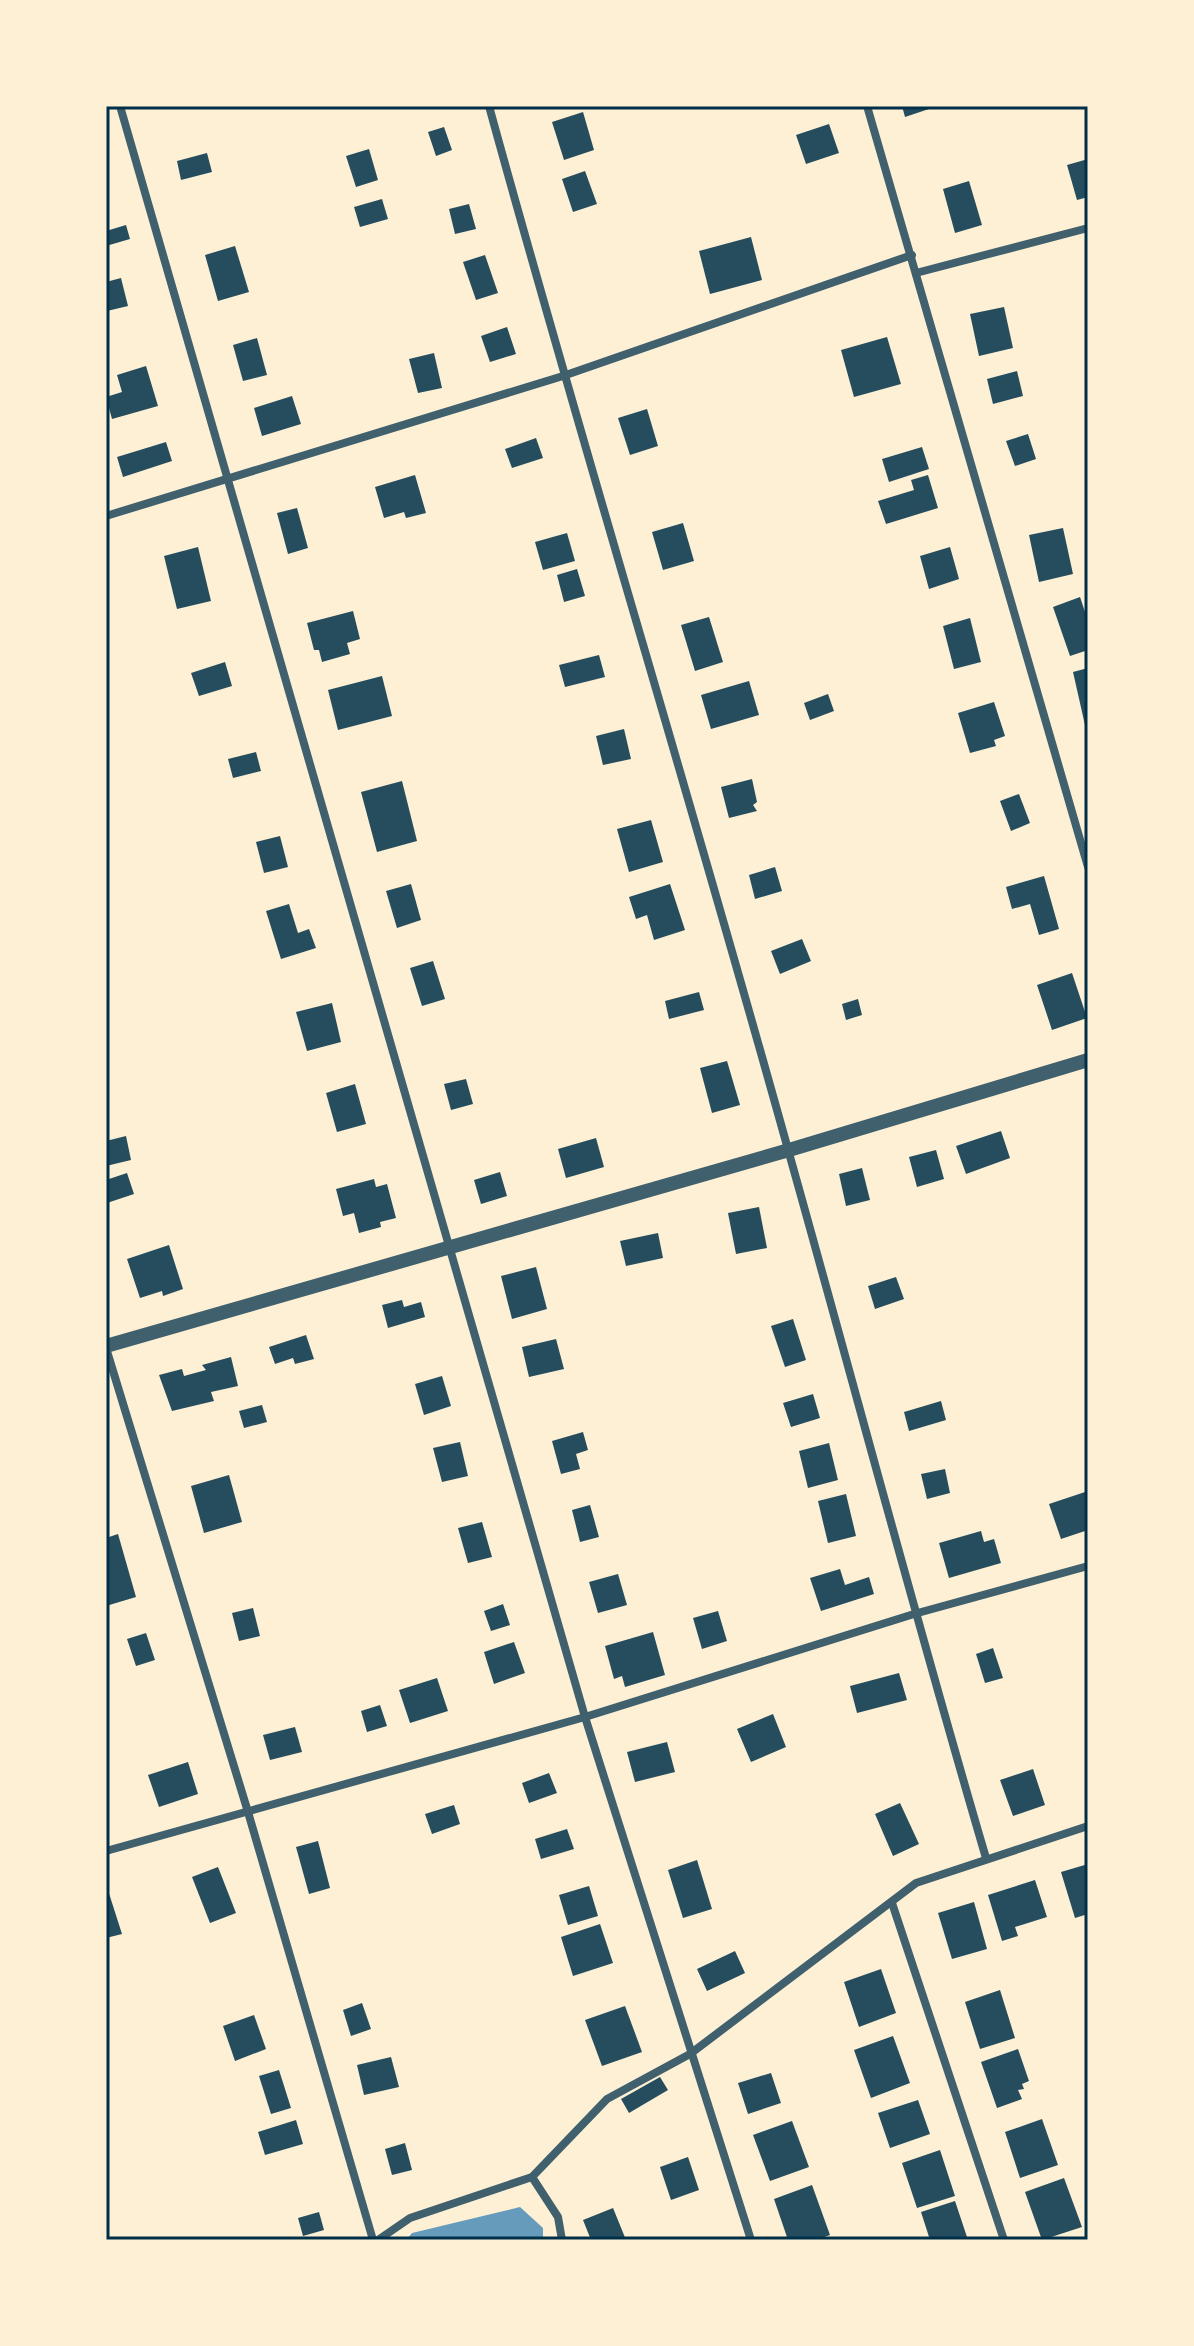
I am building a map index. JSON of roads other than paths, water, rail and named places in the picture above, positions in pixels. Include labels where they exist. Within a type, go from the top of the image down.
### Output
[{"type":"street","points":[[120,106],[452,1247],[585,1717],[751,2240]]},
{"type":"street","points":[[489,106],[563,376],[789,1150],[914,1614],[986,1858]]},
{"type":"street","points":[[867,106],[1088,867]]},
{"type":"street","points":[[916,273],[1088,228]]},
{"type":"street","points":[[106,516],[563,376],[912,255]]},
{"type":"street","points":[[1088,1060],[789,1150],[106,1347],[376,2240],[410,2218],[532,2177],[607,2099],[690,2054],[916,1883],[1088,1826]]},
{"type":"street","points":[[106,1851],[585,1717],[914,1614],[1088,1566]]},
{"type":"street","points":[[892,1903],[1004,2240]]},
{"type":"street","points":[[532,2177],[558,2217],[562,2240]]},
{"type":"water","points":[[520,2207],[543,2228],[543,2240],[406,2240],[412,2233]]}]
